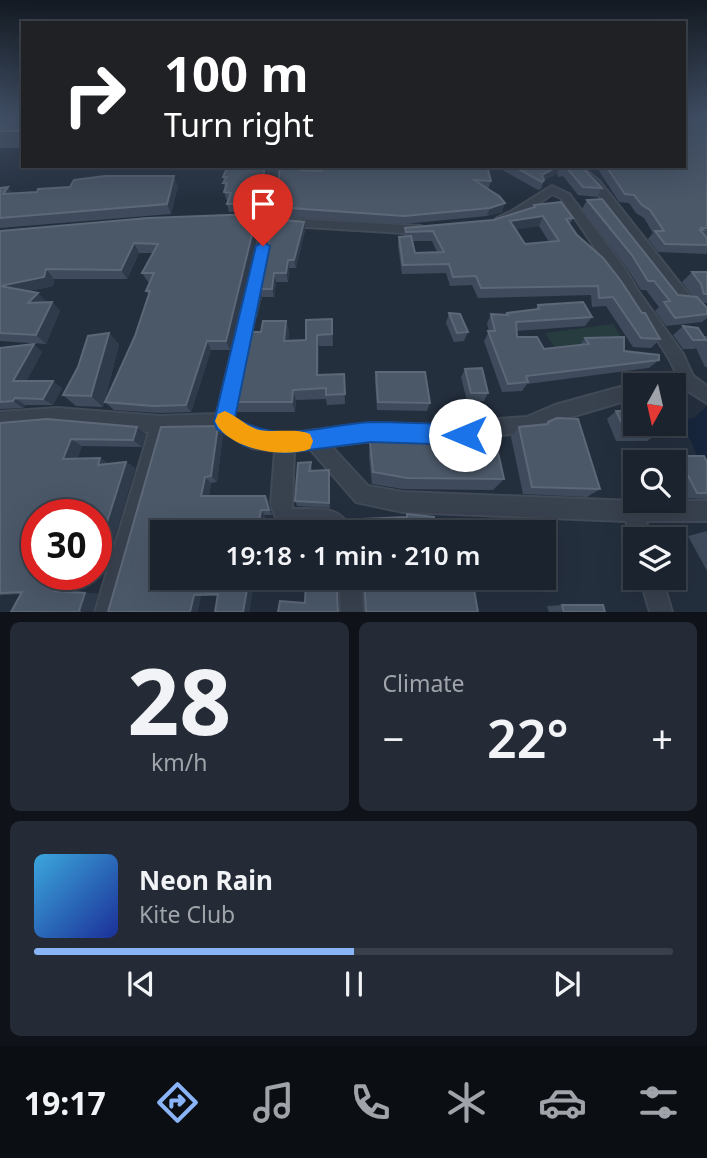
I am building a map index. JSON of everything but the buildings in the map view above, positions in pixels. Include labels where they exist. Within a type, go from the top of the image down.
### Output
[{"type":"street","points":[[224,422],[275,168]]},
{"type":"street","points":[[489,223],[516,214],[567,175],[585,173],[684,299]]},
{"type":"street","points":[[567,175],[565,196],[678,359],[687,381],[707,395]]},
{"type":"street","points":[[265,218],[403,231],[437,229]]},
{"type":"street","points":[[0,420],[57,416],[160,424],[224,422],[252,439],[285,443],[371,432],[465,435],[498,427],[527,425],[555,413],[623,394]]},
{"type":"street","points":[[106,612],[160,424]]},
{"type":"street","points":[[314,440],[363,495],[403,502],[623,511]]},
{"type":"street","points":[[285,443],[281,505],[286,519],[310,520]]},
{"type":"street","points":[[686,510],[707,510]]},
{"type":"street","points":[[351,590],[352,612]]},
{"type":"street","points":[[655,590],[661,612]]},
{"type":"green space","points":[[613,324],[624,342],[557,351],[545,333]]},
{"type":"water","points":[[707,406],[707,465],[697,455],[686,431],[686,419],[694,418]]},
{"type":"slow traffic","points":[[225,421],[252,439],[285,443],[303,441]]},
{"type":"route","points":[[263,246],[224,422],[252,439],[285,443],[371,432],[465,435]]}]
